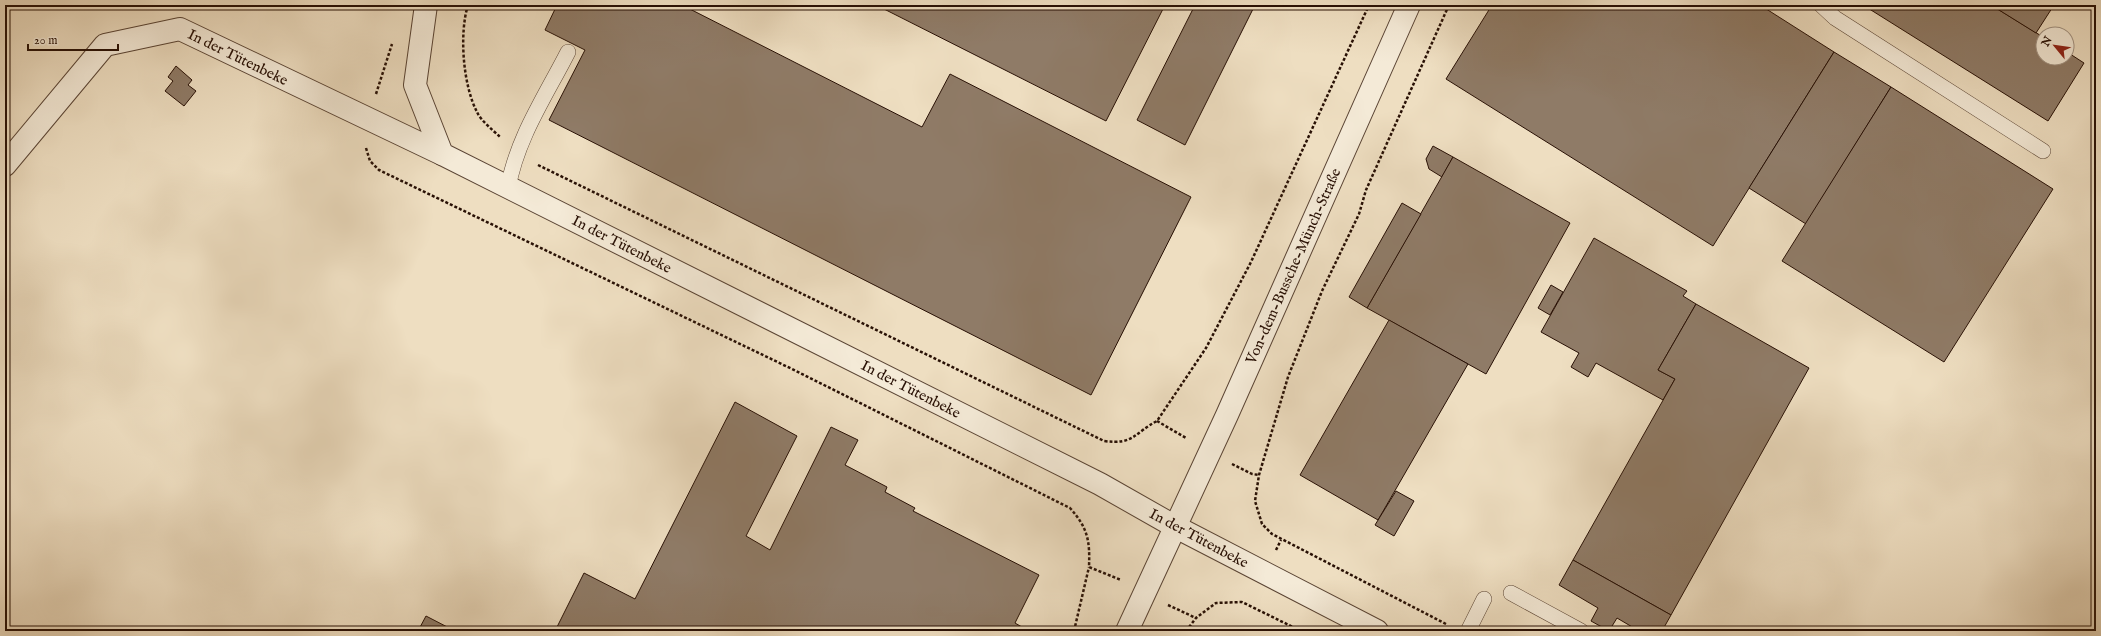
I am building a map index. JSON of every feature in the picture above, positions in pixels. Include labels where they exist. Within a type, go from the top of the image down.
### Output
[{"type":"street","points":[[426,5],[415,85],[442,154]]},
{"type":"street","name":"Von-dem-Bussche-Münch-Straße","points":[[1127,631],[1226,415],[1405,6]]},
{"type":"street","name":"In der Tütenbeke","points":[[5,165],[105,45],[180,29],[442,154],[1100,484],[1174,526],[1377,631]]},
{"type":"lane","points":[[1821,5],[1835,18],[2043,151]]},
{"type":"lane","points":[[508,188],[517,150],[568,52]]},
{"type":"lane","points":[[1511,594],[1581,631]]},
{"type":"lane","points":[[1468,631],[1484,599]]},
{"type":"path","points":[[468,5],[463,55],[467,85],[477,113],[503,140],[531,161],[1031,406],[1104,441],[1118,443],[1131,440],[1148,426],[1157,421],[1206,348],[1251,262],[1369,5]]},
{"type":"path","points":[[1449,5],[1366,190],[1359,214],[1322,291],[1290,370],[1259,475],[1255,501],[1262,524],[1272,534],[1451,627]]},
{"type":"path","points":[[393,42],[369,120],[366,147],[370,161],[379,170],[792,369],[1070,508],[1081,520],[1088,536],[1089,567],[1074,631]]},
{"type":"path","points":[[1089,567],[1106,572],[1196,618]]},
{"type":"path","points":[[1186,631],[1196,618],[1216,603],[1242,602],[1302,631]]},
{"type":"building","points":[[557,5],[682,5],[922,127],[950,74],[1191,197],[1091,395],[549,120],[585,50],[545,30]]},
{"type":"building","points":[[886,5],[1165,5],[1106,121],[884,9]]},
{"type":"building","points":[[1195,5],[1255,5],[1185,145],[1137,120]]},
{"type":"building","points":[[1492,5],[1760,5],[1834,52],[1713,246],[1446,79]]},
{"type":"building","points":[[1863,5],[1991,5],[2035,32],[2035,66],[2075,66],[2075,57],[2084,63],[2048,121]]},
{"type":"building","points":[[1991,5],[2054,5],[2040,26],[2035,26],[2035,32]]},
{"type":"building","points":[[1834,52],[1891,87],[1806,224],[1749,188]]},
{"type":"building","points":[[176,66],[192,80],[188,85],[196,91],[184,106],[165,91],[173,81],[168,77]]},
{"type":"building","points":[[1891,87],[2053,189],[1944,362],[1782,261]]},
{"type":"building","points":[[1433,146],[1453,157],[1442,177],[1429,169],[1426,159]]},
{"type":"building","points":[[1453,157],[1570,223],[1486,374],[1367,308]]},
{"type":"building","points":[[1402,203],[1421,214],[1367,308],[1349,297]]},
{"type":"building","points":[[1594,238],[1687,291],[1683,296],[1696,304],[1658,370],[1675,379],[1663,400],[1596,363],[1588,377],[1571,367],[1579,353],[1541,332]]},
{"type":"building","points":[[1551,285],[1563,292],[1550,315],[1538,308]]},
{"type":"building","points":[[1696,304],[1809,368],[1671,615],[1573,560],[1675,379],[1658,370]]},
{"type":"building","points":[[1389,320],[1468,364],[1378,520],[1300,475]]},
{"type":"building","points":[[735,402],[797,436],[746,536],[770,550],[831,427],[858,440],[845,465],[887,487],[885,492],[915,508],[913,511],[1039,575],[1015,623],[1027,631],[555,631],[584,573],[635,599]]},
{"type":"building","points":[[1396,491],[1414,501],[1394,536],[1375,525]]},
{"type":"building","points":[[1573,560],[1671,615],[1662,631],[1639,631],[1617,618],[1609,631],[1591,621],[1598,608],[1559,585]]},
{"type":"building","points":[[426,616],[455,631],[418,631]]}]
